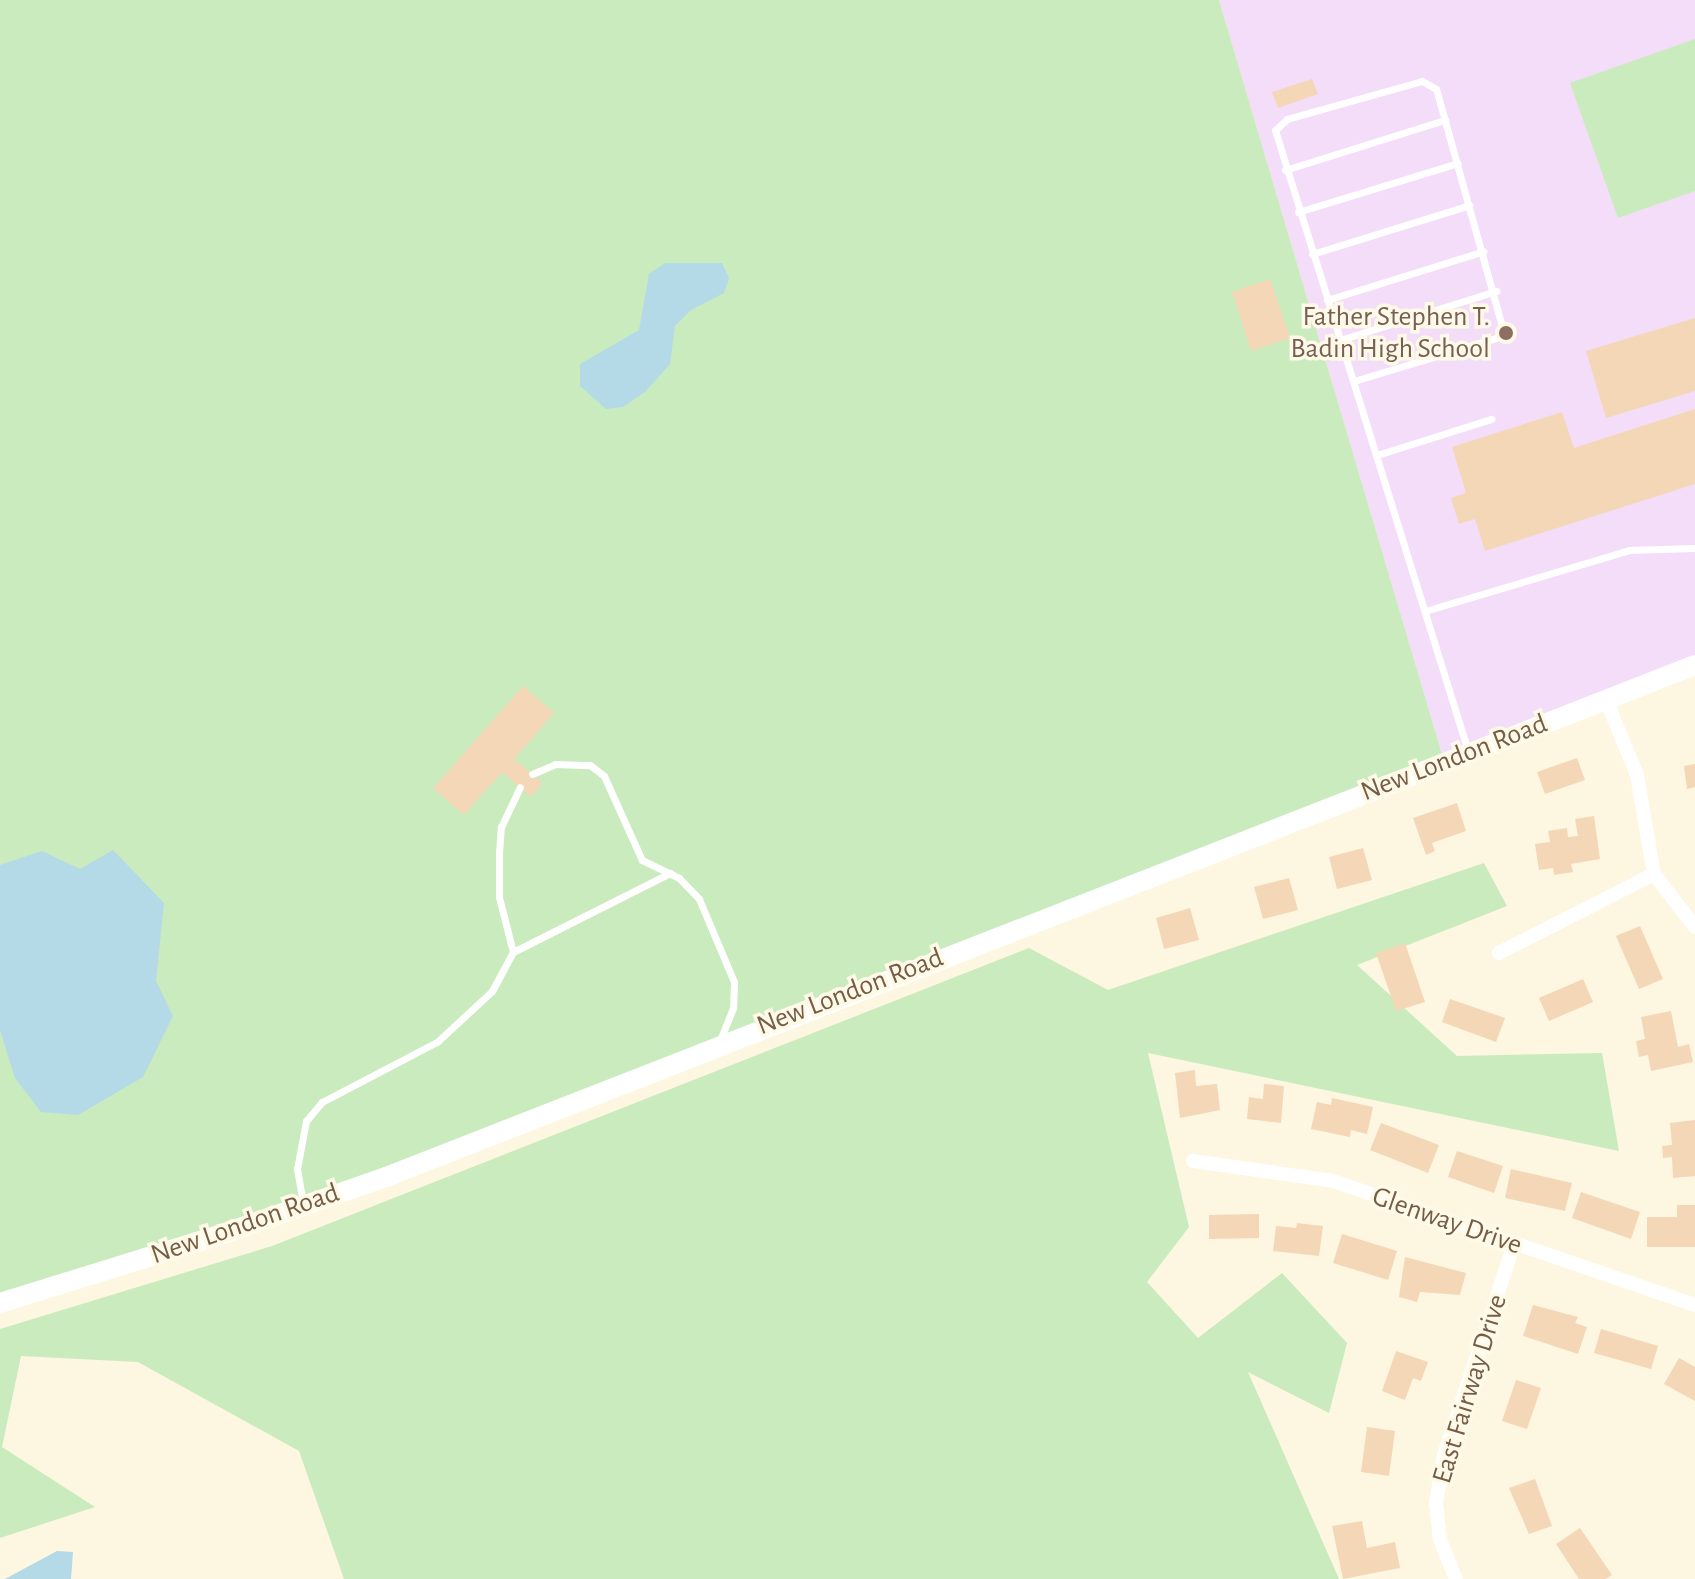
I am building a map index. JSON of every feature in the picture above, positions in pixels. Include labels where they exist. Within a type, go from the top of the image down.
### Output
[{"type":"street","name":"New London Road","points":[[0,1303],[304,1205],[441,1155],[720,1043],[1695,665]]},
{"type":"street","points":[[1606,700],[1637,775],[1654,874],[1695,927]]},
{"type":"street","points":[[1499,953],[1654,874]]},
{"type":"street","name":"Glenway Drive","points":[[1193,1161],[1333,1181],[1695,1305]]},
{"type":"street","name":"East Fairway Drive","points":[[1456,1579],[1438,1528],[1436,1503],[1444,1455],[1514,1245]]},
{"type":"lane","points":[[1354,381],[1496,338],[1504,320],[1436,89],[1422,81],[1287,119],[1275,130],[1298,212],[1469,752]]},
{"type":"lane","points":[[1285,170],[1445,120]]},
{"type":"lane","points":[[1298,212],[1458,163]]},
{"type":"lane","points":[[1312,254],[1470,205]]},
{"type":"lane","points":[[1327,300],[1484,251]]},
{"type":"lane","points":[[1340,340],[1496,291]]},
{"type":"lane","points":[[1377,455],[1491,419]]},
{"type":"lane","points":[[1425,611],[1629,550],[1652,546],[1695,548]]},
{"type":"lane","points":[[532,774],[555,764],[590,765],[604,776],[642,860],[670,873],[699,899],[734,982],[733,1008],[720,1043]]},
{"type":"lane","points":[[513,952],[499,897],[499,853],[501,827],[520,787]]},
{"type":"lane","points":[[304,1205],[297,1169],[306,1121],[322,1102],[437,1042],[492,991],[513,952],[670,873]]},
{"type":"shaded area","name":"Father Stephen T. Badin High School","points":[[1219,0],[1695,0],[1695,665],[1444,761]]},
{"type":"green space","points":[[0,0],[1219,0],[1444,761],[386,1177],[0,1303]]},
{"type":"green space","points":[[1695,39],[1695,191],[1618,218],[1570,83]]},
{"type":"green space","points":[[1484,863],[1507,906],[1357,965],[1457,1056],[1602,1053],[1619,1151],[1148,1053],[1189,1227],[1147,1282],[1198,1338],[1282,1273],[1347,1343],[1329,1413],[1248,1372],[1339,1579],[344,1579],[299,1451],[138,1362],[21,1356],[2,1447],[95,1507],[0,1538],[0,1329],[272,1246],[1029,948],[1108,990]]},
{"type":"water","points":[[665,263],[722,263],[729,278],[724,293],[691,310],[675,326],[670,364],[645,392],[623,407],[606,409],[580,386],[580,364],[639,330],[649,274]]},
{"type":"water","points":[[113,850],[164,903],[156,981],[173,1016],[143,1077],[78,1115],[41,1112],[15,1078],[0,1030],[0,865],[42,851],[80,869]]},
{"type":"water","points":[[57,1551],[73,1552],[71,1579],[5,1579]]},
{"type":"building","points":[[1312,79],[1318,94],[1278,108],[1272,92]]},
{"type":"building","points":[[1270,279],[1290,338],[1251,351],[1232,292]]},
{"type":"building","points":[[1695,318],[1695,391],[1606,418],[1586,351]]},
{"type":"building","points":[[1695,409],[1695,484],[1485,551],[1475,519],[1459,524],[1451,498],[1466,493],[1452,447],[1562,412],[1574,448]]},
{"type":"building","points":[[523,686],[554,713],[514,759],[542,783],[531,797],[502,772],[464,815],[433,788]]},
{"type":"building","points":[[1577,758],[1585,780],[1545,794],[1537,772]]},
{"type":"building","points":[[1695,764],[1695,787],[1687,789],[1684,766]]},
{"type":"building","points":[[1457,803],[1466,831],[1432,843],[1435,851],[1426,855],[1413,818]]},
{"type":"building","points":[[1594,816],[1600,859],[1571,864],[1573,872],[1554,875],[1553,868],[1539,870],[1535,844],[1550,842],[1548,831],[1567,828],[1568,837],[1578,836],[1575,819]]},
{"type":"building","points":[[1363,848],[1372,880],[1337,889],[1329,857]]},
{"type":"building","points":[[1289,878],[1298,910],[1263,919],[1254,887]]},
{"type":"building","points":[[1190,908],[1199,940],[1164,949],[1156,918]]},
{"type":"building","points":[[1640,926],[1663,979],[1639,989],[1616,936]]},
{"type":"building","points":[[1405,943],[1425,1002],[1396,1011],[1376,953]]},
{"type":"building","points":[[1583,979],[1593,1002],[1549,1021],[1539,998]]},
{"type":"building","points":[[1450,999],[1505,1018],[1496,1042],[1442,1022]]},
{"type":"building","points":[[1671,1011],[1678,1047],[1689,1044],[1693,1062],[1651,1071],[1648,1055],[1639,1057],[1636,1041],[1645,1039],[1641,1017]]},
{"type":"building","points":[[1195,1070],[1196,1086],[1217,1084],[1220,1110],[1180,1118],[1175,1073]]},
{"type":"building","points":[[1264,1084],[1284,1086],[1281,1123],[1247,1119],[1249,1097],[1263,1099]]},
{"type":"building","points":[[1332,1098],[1373,1107],[1367,1134],[1351,1130],[1350,1137],[1311,1129],[1317,1102],[1331,1105]]},
{"type":"building","points":[[1695,1120],[1695,1176],[1673,1178],[1672,1157],[1663,1158],[1662,1146],[1672,1145],[1670,1123]]},
{"type":"building","points":[[1381,1123],[1439,1145],[1428,1173],[1370,1150]]},
{"type":"building","points":[[1457,1151],[1503,1166],[1494,1193],[1448,1177]]},
{"type":"building","points":[[1511,1169],[1572,1183],[1565,1211],[1505,1198]]},
{"type":"building","points":[[1581,1192],[1640,1212],[1631,1239],[1572,1218]]},
{"type":"building","points":[[1677,1205],[1695,1205],[1695,1247],[1647,1247],[1647,1217],[1677,1217]]},
{"type":"building","points":[[1259,1214],[1259,1238],[1209,1239],[1209,1215]]},
{"type":"building","points":[[1297,1223],[1323,1226],[1319,1256],[1273,1251],[1276,1226],[1296,1228]]},
{"type":"building","points":[[1342,1234],[1397,1251],[1388,1280],[1333,1263]]},
{"type":"building","points":[[1405,1257],[1466,1273],[1460,1295],[1420,1292],[1417,1302],[1399,1297]]},
{"type":"building","points":[[1533,1305],[1578,1317],[1575,1323],[1587,1327],[1578,1354],[1523,1336]]},
{"type":"building","points":[[1601,1329],[1658,1346],[1651,1369],[1594,1353]]},
{"type":"building","points":[[1396,1351],[1428,1362],[1421,1381],[1413,1378],[1405,1400],[1382,1391]]},
{"type":"building","points":[[1679,1358],[1695,1367],[1695,1401],[1664,1384]]},
{"type":"building","points":[[1516,1380],[1541,1388],[1527,1429],[1502,1421]]},
{"type":"building","points":[[1367,1427],[1395,1431],[1389,1476],[1361,1472]]},
{"type":"building","points":[[1535,1479],[1552,1526],[1529,1534],[1509,1488]]},
{"type":"building","points":[[1362,1521],[1367,1548],[1395,1542],[1400,1568],[1343,1579],[1332,1526]]},
{"type":"building","points":[[1580,1528],[1612,1575],[1606,1579],[1579,1579],[1556,1544]]},
{"type":"place","name":"Father Stephen T. Badin High School","points":[[1506,333]]}]
